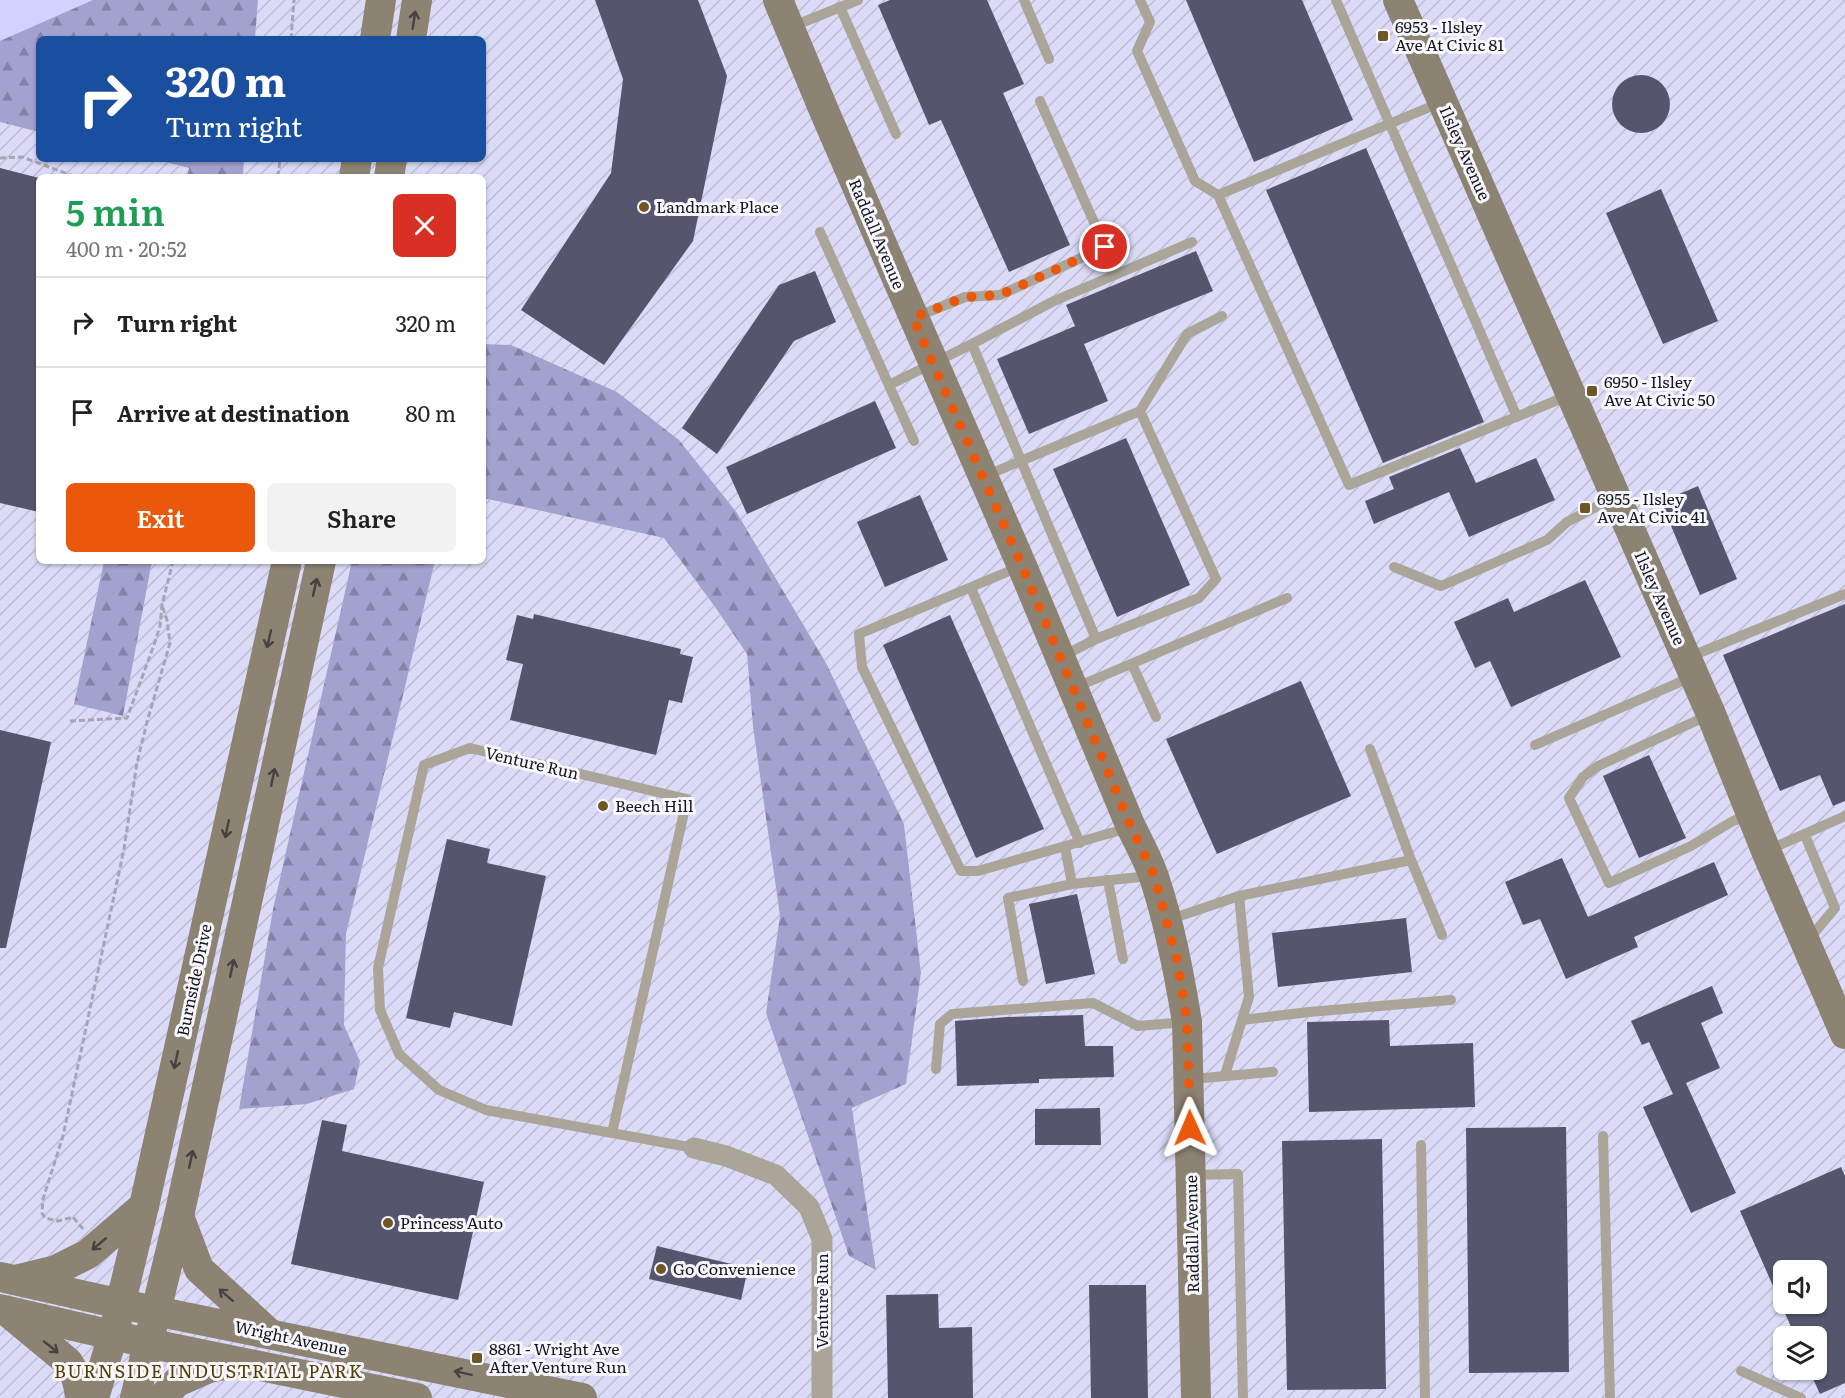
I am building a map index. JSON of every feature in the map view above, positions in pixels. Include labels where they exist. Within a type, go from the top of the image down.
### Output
[{"type":"main road","points":[[375,36],[381,0]]},
{"type":"main road","points":[[411,36],[417,0]]},
{"type":"main road","name":"Raddall Avenue","points":[[778,0],[913,318],[1061,657],[1131,827],[1154,875],[1178,964],[1187,1022],[1196,1398]]},
{"type":"main road","name":"Ilsley Avenue","points":[[1398,0],[1711,714],[1805,943],[1842,1017]]},
{"type":"main road","name":"Burnside Drive","points":[[94,1398],[113,1335],[144,1206],[286,564]]},
{"type":"main road","name":"Burnside Drive","points":[[135,1398],[179,1216],[320,564]]},
{"type":"main road","points":[[7,1278],[56,1270],[88,1254],[144,1206]]},
{"type":"main road","points":[[179,1216],[198,1269],[270,1334]]},
{"type":"main road","name":"Wright Avenue","points":[[7,1278],[121,1304],[582,1398]]},
{"type":"main road","points":[[3,1310],[68,1362],[80,1389],[80,1398]]},
{"type":"main road","name":"Wright Avenue","points":[[3,1310],[147,1343],[417,1398]]},
{"type":"main road","points":[[162,1398],[177,1382],[209,1368],[239,1362]]},
{"type":"street","name":"Venture Run","points":[[694,1148],[726,1156],[776,1175],[808,1207],[822,1239],[822,1398]]},
{"type":"lane","points":[[1024,0],[1049,59]]},
{"type":"lane","points":[[1140,0],[1150,22],[1137,51],[1195,181],[1218,195],[1349,485],[1571,395]]},
{"type":"lane","points":[[1336,0],[1517,417]]},
{"type":"lane","points":[[789,28],[854,1]]},
{"type":"lane","points":[[840,7],[896,134]]},
{"type":"lane","points":[[913,318],[965,297],[1000,295],[1105,247],[1040,101]]},
{"type":"lane","points":[[1218,195],[1442,102]]},
{"type":"lane","points":[[820,232],[914,441]]},
{"type":"lane","points":[[889,385],[972,345],[1054,301],[1192,242]]},
{"type":"lane","points":[[984,477],[1140,411],[1186,334],[1222,316]]},
{"type":"lane","points":[[972,345],[1096,639]]},
{"type":"lane","points":[[1061,657],[1096,639],[1199,598],[1216,579],[1140,411]]},
{"type":"lane","points":[[1394,567],[1441,586],[1547,540],[1567,522],[1616,497]]},
{"type":"lane","points":[[1022,566],[859,634],[862,667],[961,871],[978,871],[1131,827]]},
{"type":"lane","points":[[971,588],[1080,843]]},
{"type":"lane","points":[[1535,745],[1690,667],[1845,594]]},
{"type":"lane","points":[[1074,688],[1287,598]]},
{"type":"lane","points":[[1132,663],[1156,717]]},
{"type":"lane","points":[[1711,714],[1598,766],[1583,777],[1569,798],[1609,883],[1691,846],[1733,821],[1752,814]]},
{"type":"lane","name":"Venture Run","points":[[612,1133],[687,799],[470,748],[424,765],[378,968],[380,1010],[399,1054],[439,1090],[486,1110],[694,1148]]},
{"type":"lane","points":[[1370,749],[1411,860],[1442,935]]},
{"type":"lane","points":[[1766,851],[1845,816]]},
{"type":"lane","points":[[1805,835],[1835,908],[1805,943]]},
{"type":"lane","points":[[1065,847],[1072,884]]},
{"type":"lane","points":[[1167,921],[1239,896],[1411,860]]},
{"type":"lane","points":[[1023,981],[1008,898],[1072,884],[1154,875]]},
{"type":"lane","points":[[1108,880],[1123,959]]},
{"type":"lane","points":[[1225,1075],[1249,996],[1239,896]]},
{"type":"lane","points":[[1242,1020],[1451,1000]]},
{"type":"lane","points":[[936,1069],[940,1024],[952,1014],[1093,1002],[1138,1026],[1187,1022]]},
{"type":"lane","points":[[1188,1080],[1273,1072]]},
{"type":"lane","points":[[1603,1136],[1610,1398]]},
{"type":"lane","points":[[1421,1144],[1425,1398]]},
{"type":"lane","points":[[1191,1175],[1238,1174],[1244,1398]]},
{"type":"lane","points":[[1742,1371],[1801,1398]]},
{"type":"path","points":[[291,36],[294,0]]},
{"type":"path","points":[[0,158],[22,157],[68,174]]},
{"type":"path","points":[[70,721],[127,718],[160,626],[162,605],[172,564]]},
{"type":"path","points":[[84,1232],[73,1218],[58,1221],[45,1218],[42,1213],[43,1199],[63,1136],[124,849],[137,763],[170,643],[167,620],[162,605]]},
{"type":"shaded area","points":[[0,0],[93,0],[0,41]]},
{"type":"shaded area","points":[[258,0],[1845,0],[1845,1398],[0,1398],[0,122],[36,131],[36,162],[165,162],[189,168],[188,174],[36,174],[36,564],[103,564],[74,704],[123,715],[151,564],[351,564],[273,909],[239,1109],[360,1061],[344,1025],[346,934],[434,564],[486,564],[486,499],[664,538],[747,654],[753,727],[780,916],[766,1013],[849,1256],[876,1269],[852,1108],[906,1084],[921,973],[904,824],[826,663],[737,513],[511,346],[486,344],[486,174],[243,174],[244,162],[486,162],[486,36],[255,36]]},
{"type":"green space","points":[[0,0],[258,0],[255,36],[36,36],[36,131],[0,122]]},
{"type":"green space","points":[[165,162],[244,162],[243,174],[188,174],[189,168]]},
{"type":"green space","points":[[486,344],[511,345],[617,392],[679,440],[737,513],[826,663],[904,824],[921,973],[906,1084],[852,1108],[876,1270],[849,1256],[766,1013],[780,916],[753,727],[747,654],[664,538],[486,499]]},
{"type":"green space","points":[[103,564],[151,564],[123,716],[74,704]]},
{"type":"green space","points":[[351,564],[434,564],[346,934],[344,1025],[360,1061],[354,1089],[307,1104],[239,1109],[273,909]]},
{"type":"building","name":"Landmark Place","points":[[595,0],[698,0],[727,76],[693,241],[604,365],[521,310],[611,173],[623,79]]},
{"type":"building","points":[[890,0],[987,0],[1024,84],[1003,93],[1070,245],[1009,272],[941,120],[929,125],[878,5]]},
{"type":"building","points":[[1186,0],[1302,0],[1353,120],[1254,162]]},
{"type":"building","points":[[1641,75],[1657,80],[1665,88],[1670,104],[1665,120],[1657,128],[1641,133],[1625,128],[1617,120],[1612,104],[1617,88],[1625,80]]},
{"type":"building","points":[[1366,148],[1484,422],[1383,463],[1266,190]]},
{"type":"building","points":[[0,168],[36,177],[36,511],[0,503]]},
{"type":"building","points":[[1661,189],[1718,321],[1663,344],[1606,213]]},
{"type":"building","points":[[1196,251],[1213,291],[1084,344],[1108,401],[1029,434],[997,359],[1075,326],[1066,305]]},
{"type":"building","points":[[815,271],[836,322],[794,341],[717,454],[682,428],[779,285]]},
{"type":"building","points":[[875,401],[896,448],[747,514],[726,467]]},
{"type":"building","points":[[1126,438],[1190,585],[1117,617],[1053,469]]},
{"type":"building","points":[[1460,448],[1476,483],[1536,458],[1555,500],[1469,537],[1449,492],[1374,524],[1365,501],[1394,489],[1389,477]]},
{"type":"building","points":[[1698,486],[1737,579],[1700,595],[1661,502]]},
{"type":"building","points":[[920,495],[948,560],[885,587],[857,522]]},
{"type":"building","points":[[1585,580],[1621,657],[1511,707],[1490,661],[1475,668],[1454,622],[1508,598],[1514,612]]},
{"type":"building","points":[[1845,604],[1845,801],[1833,806],[1820,775],[1780,791],[1723,655]]},
{"type":"building","points":[[534,614],[681,649],[680,654],[693,657],[682,703],[669,700],[656,755],[510,720],[523,664],[506,660],[517,615],[533,619]]},
{"type":"building","points":[[950,615],[1044,829],[976,858],[883,645]]},
{"type":"building","points":[[1301,681],[1351,796],[1217,854],[1166,739]]},
{"type":"building","points":[[0,730],[51,742],[6,948],[0,948]]},
{"type":"building","points":[[1649,755],[1686,838],[1639,858],[1603,776]]},
{"type":"building","points":[[447,839],[490,849],[487,863],[546,876],[512,1026],[454,1012],[450,1028],[406,1018]]},
{"type":"building","points":[[1562,858],[1588,917],[1714,862],[1728,895],[1634,937],[1638,947],[1566,979],[1540,919],[1523,925],[1505,882]]},
{"type":"building","points":[[1077,894],[1095,974],[1046,984],[1029,904]]},
{"type":"building","points":[[1406,918],[1412,972],[1278,987],[1272,933]]},
{"type":"building","points":[[1712,986],[1723,1013],[1701,1023],[1720,1068],[1686,1083],[1736,1193],[1691,1213],[1643,1107],[1673,1094],[1649,1042],[1642,1045],[1631,1021]]},
{"type":"building","points":[[1083,1015],[1085,1046],[1113,1046],[1114,1077],[1039,1079],[1039,1083],[957,1086],[955,1021]]},
{"type":"building","points":[[1389,1020],[1390,1046],[1473,1043],[1475,1107],[1309,1112],[1307,1022]]},
{"type":"building","points":[[1100,1108],[1101,1145],[1035,1145],[1035,1109]]},
{"type":"building","name":"Princess Auto","points":[[322,1120],[347,1125],[342,1151],[484,1182],[458,1300],[291,1264]]},
{"type":"building","points":[[1566,1127],[1569,1372],[1469,1373],[1466,1128]]},
{"type":"building","points":[[1382,1139],[1386,1389],[1287,1390],[1282,1141]]},
{"type":"building","points":[[1841,1167],[1845,1176],[1845,1383],[1820,1394],[1814,1380],[1827,1380],[1827,1326],[1791,1326],[1785,1314],[1827,1314],[1827,1260],[1773,1260],[1773,1286],[1740,1211]]},
{"type":"building","points":[[657,1246],[748,1268],[741,1300],[649,1279]]},
{"type":"building","points":[[1089,1285],[1146,1285],[1148,1398],[1091,1398]]},
{"type":"building","points":[[938,1294],[939,1328],[972,1327],[973,1398],[888,1398],[886,1295]]},
{"type":"place","name":"6953 - Ilsley Ave At Civic 81","points":[[1383,36]]},
{"type":"place","name":"Landmark Place","points":[[644,207]]},
{"type":"place","name":"6950 - Ilsley Ave At Civic 50","points":[[1592,391]]},
{"type":"place","name":"6955 - Ilsley Ave At Civic 41","points":[[1585,508]]},
{"type":"place","name":"Beech Hill","points":[[603,806]]},
{"type":"place","name":"Princess Auto","points":[[388,1223]]},
{"type":"place","name":"Go Convenience","points":[[661,1269]]},
{"type":"place","name":"8861 - Wright Ave After Venture Run","points":[[477,1358]]},
{"type":"district","name":"BURNSIDE INDUSTRIAL PARK","points":[[209,1372]]},
{"type":"route","points":[[1105,247],[1000,295],[965,297],[913,318],[1061,657],[1131,827],[1154,875],[1178,964],[1187,1022],[1190,1128]]}]
